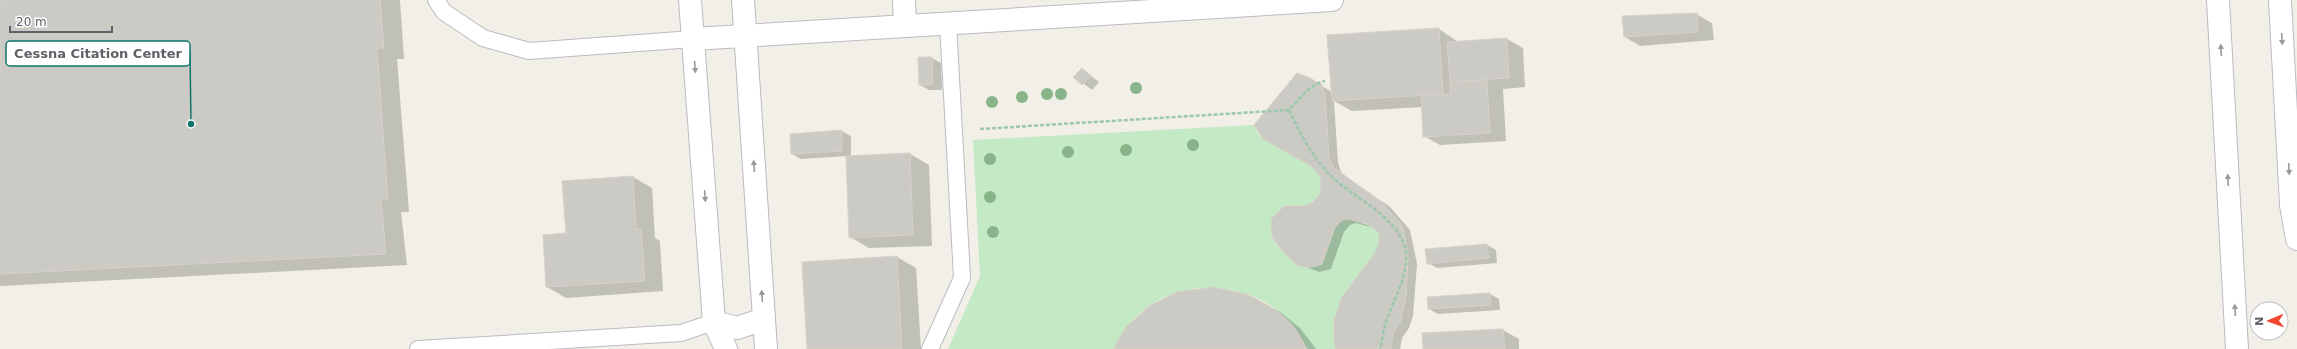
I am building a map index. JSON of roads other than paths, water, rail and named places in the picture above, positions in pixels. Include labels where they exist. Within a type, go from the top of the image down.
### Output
[{"type":"street","points":[[690,0],[714,322],[726,349]]},
{"type":"street","points":[[743,0],[766,349]]},
{"type":"street","points":[[904,0],[905,25]]},
{"type":"street","points":[[693,39],[1332,0]]},
{"type":"street","points":[[2218,0],[2237,349]]},
{"type":"street","points":[[2280,0],[2291,206],[2297,239]]},
{"type":"street","points":[[714,322],[737,328],[764,319]]},
{"type":"lane","points":[[436,0],[444,12],[483,38],[529,51],[693,39]]},
{"type":"lane","points":[[930,349],[962,278],[948,23]]},
{"type":"lane","points":[[418,349],[682,333],[714,322]]},
{"type":"place","name":"Cessna Citation Center","points":[[191,124]]}]
